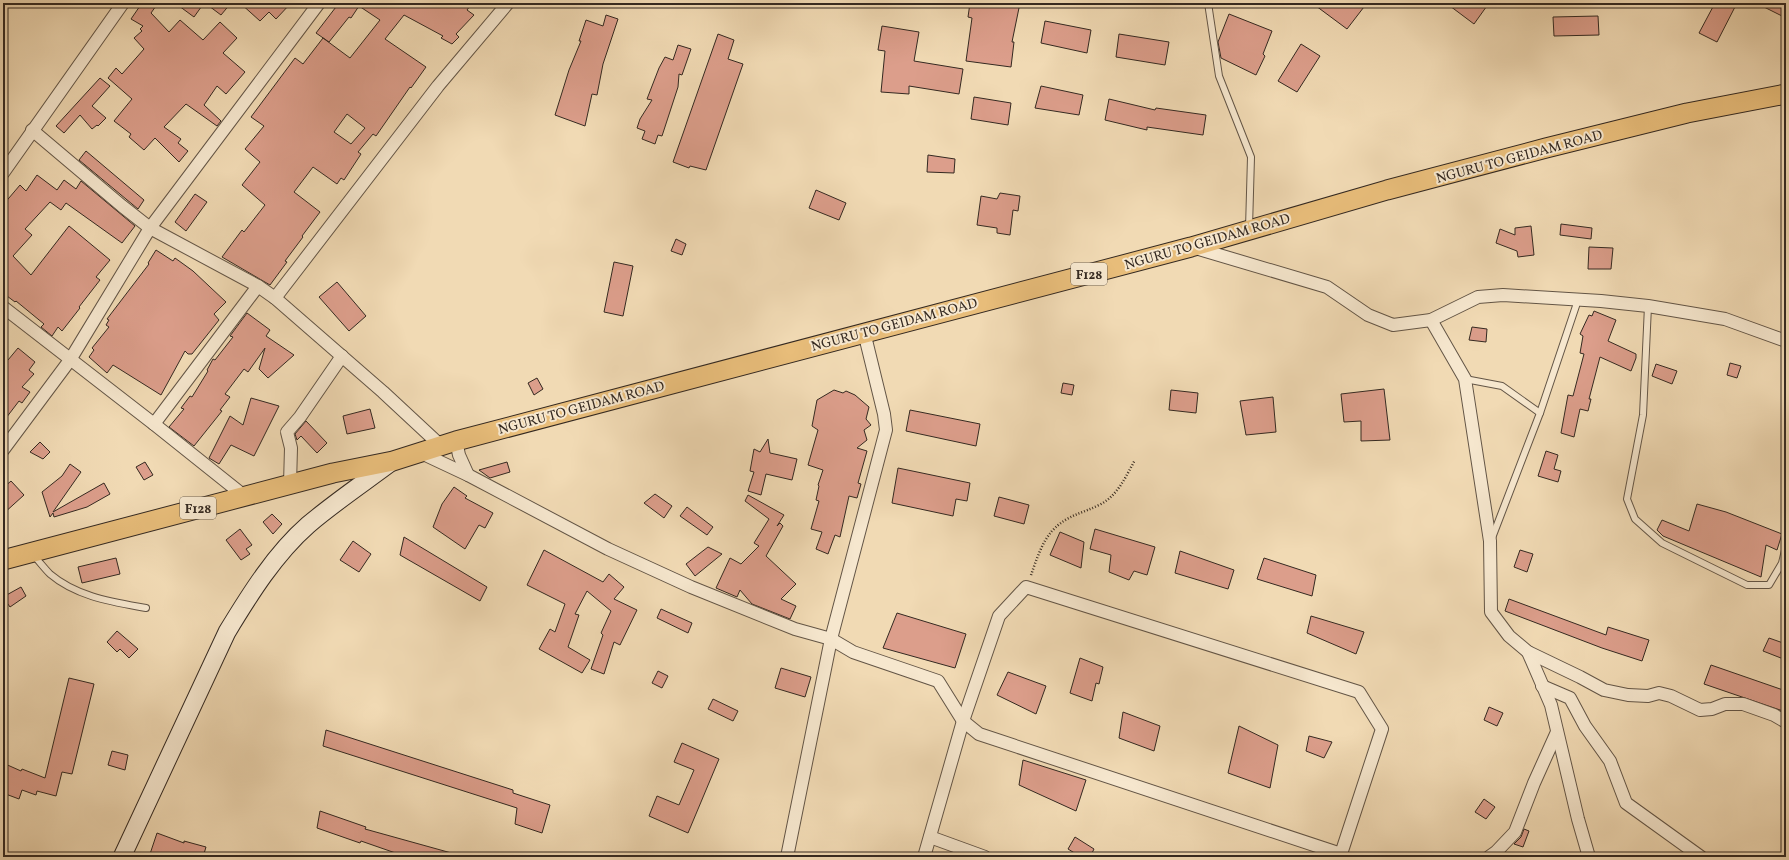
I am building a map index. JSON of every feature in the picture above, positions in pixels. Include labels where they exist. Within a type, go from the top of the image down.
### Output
[{"type":"main road","name":"NGURU TO GEIDAM ROAD","points":[[3,560],[243,495],[393,460],[448,443],[864,332],[1191,247],[1387,190],[1546,148],[1687,113],[1786,94]]},
{"type":"main road","points":[[122,857],[227,632],[248,599],[279,556],[308,526],[393,460]]},
{"type":"street","points":[[3,173],[123,3]]},
{"type":"street","points":[[3,450],[70,360],[150,228],[319,3]]},
{"type":"street","points":[[275,298],[438,86],[508,3]]},
{"type":"street","points":[[32,130],[150,228],[258,286],[275,298],[383,392],[448,443],[459,455],[468,475]]},
{"type":"street","points":[[1191,247],[1327,287],[1368,315],[1393,325],[1431,320],[1478,297],[1503,295],[1648,306],[1725,319],[1786,341]]},
{"type":"street","points":[[154,424],[258,286]]},
{"type":"street","points":[[3,307],[243,495]]},
{"type":"street","points":[[1431,320],[1465,380],[1490,541],[1491,612],[1509,636],[1528,652],[1604,690],[1628,696],[1648,696],[1659,694],[1671,696],[1700,710],[1712,709],[1725,704],[1743,704],[1786,722]]},
{"type":"street","points":[[787,857],[831,639],[886,430],[884,414],[864,332]]},
{"type":"street","points":[[290,484],[291,448],[287,432],[300,417],[342,356]]},
{"type":"street","points":[[418,452],[468,475],[608,549],[691,587],[795,628],[831,639],[853,652],[938,682],[963,721],[979,734],[1340,855],[1382,729],[1359,692],[1026,587],[998,616],[963,721],[924,857]]},
{"type":"street","points":[[1528,652],[1551,705],[1578,819],[1589,857]]},
{"type":"street","points":[[1542,686],[1570,698],[1585,726],[1610,761],[1626,803],[1701,857]]},
{"type":"street","points":[[1488,857],[1496,852],[1515,832],[1534,783],[1558,732]]},
{"type":"street","points":[[930,837],[985,857]]},
{"type":"lane","points":[[1208,3],[1219,76],[1251,157],[1249,230]]},
{"type":"lane","points":[[1490,541],[1540,414],[1578,300]]},
{"type":"lane","points":[[1648,306],[1643,415],[1627,499],[1635,519],[1662,543],[1747,585],[1769,584],[1782,563],[1786,546]]},
{"type":"lane","points":[[1465,380],[1502,386],[1540,414]]},
{"type":"lane","points":[[31,552],[50,574],[74,589],[105,601],[146,608]]},
{"type":"path","points":[[1026,587],[1040,552],[1052,532],[1069,517],[1102,504],[1117,491],[1135,460]]},
{"type":"building","points":[[142,3],[158,3],[151,13],[169,32],[180,20],[203,40],[220,22],[237,38],[223,53],[245,72],[226,94],[217,86],[204,105],[221,121],[217,126],[186,104],[164,127],[181,139],[178,143],[188,151],[179,162],[155,138],[144,150],[129,137],[131,134],[114,121],[132,99],[108,78],[116,68],[122,74],[144,49],[134,38],[142,31],[140,29],[143,26],[131,19]]},
{"type":"building","points":[[175,3],[204,3],[194,17]]},
{"type":"building","points":[[205,3],[231,3],[221,15]]},
{"type":"building","points":[[240,3],[291,3],[276,19],[269,12],[260,21]]},
{"type":"building","points":[[339,3],[405,3],[410,7],[414,3],[472,3],[467,10],[474,15],[456,34],[459,37],[452,44],[441,38],[443,36],[404,15],[385,39],[426,67],[411,88],[410,87],[376,136],[373,134],[358,152],[361,154],[344,180],[341,178],[337,184],[313,167],[294,192],[320,212],[302,236],[303,237],[285,261],[287,262],[270,285],[222,257],[242,230],[244,232],[265,205],[242,185],[260,162],[245,149],[264,126],[251,117],[295,58],[303,64],[323,38],[350,58],[380,20],[359,6],[351,18],[349,17],[329,42],[316,33]],"holes":[[[347,114],[365,128],[351,144],[334,132]]]},
{"type":"building","points":[[970,3],[1020,3],[1012,42],[1014,42],[1011,67],[966,61],[972,18],[968,17]]},
{"type":"building","points":[[1312,3],[1367,3],[1347,29]]},
{"type":"building","points":[[1446,3],[1489,3],[1474,24]]},
{"type":"building","points":[[1715,3],[1737,3],[1717,42],[1699,33]]},
{"type":"building","points":[[1756,3],[1786,3],[1786,18]]},
{"type":"building","points":[[1229,14],[1272,31],[1263,54],[1265,56],[1256,75],[1221,58],[1218,42]]},
{"type":"building","points":[[606,15],[618,19],[603,64],[597,95],[592,94],[585,126],[555,115],[569,70],[581,41],[579,41],[586,20],[603,26]]},
{"type":"building","points":[[1598,16],[1599,35],[1554,36],[1553,17]]},
{"type":"building","points":[[1045,21],[1091,30],[1087,53],[1041,43]]},
{"type":"building","points":[[882,26],[919,32],[914,61],[963,69],[959,94],[909,86],[909,94],[881,92],[885,51],[878,50]]},
{"type":"building","points":[[718,34],[734,40],[728,59],[743,64],[706,170],[690,166],[689,168],[673,162]]},
{"type":"building","points":[[1119,34],[1169,42],[1165,65],[1116,57]]},
{"type":"building","points":[[1301,44],[1320,56],[1297,92],[1278,81]]},
{"type":"building","points":[[678,45],[691,49],[682,75],[679,74],[678,87],[662,136],[658,135],[655,144],[642,139],[645,131],[637,128],[640,119],[652,100],[647,99],[659,68],[665,57],[673,60]]},
{"type":"building","points":[[100,78],[110,86],[92,106],[106,118],[98,126],[97,125],[92,129],[80,115],[64,133],[56,126]]},
{"type":"building","points":[[1041,86],[1083,95],[1079,115],[1035,108]]},
{"type":"building","points":[[974,97],[1011,103],[1008,125],[971,119]]},
{"type":"building","points":[[1109,99],[1155,110],[1156,108],[1206,115],[1203,135],[1147,127],[1147,130],[1105,120]]},
{"type":"building","points":[[86,151],[144,200],[138,209],[79,160]]},
{"type":"building","points":[[928,155],[955,159],[954,173],[927,172]]},
{"type":"building","points":[[37,175],[57,190],[64,180],[76,189],[81,181],[135,226],[122,243],[66,203],[61,210],[50,202],[25,229],[32,235],[13,256],[31,275],[69,226],[110,260],[96,277],[100,280],[79,307],[80,308],[62,331],[58,327],[52,336],[41,327],[44,324],[16,301],[15,302],[3,293],[3,205],[20,185],[26,191]]},
{"type":"building","points":[[816,190],[846,203],[839,220],[809,208]]},
{"type":"building","points":[[1000,193],[1020,196],[1018,211],[1013,210],[1010,235],[997,233],[997,228],[977,225],[981,196],[997,199]]},
{"type":"building","points":[[195,194],[207,202],[186,231],[175,222]]},
{"type":"building","points":[[1561,224],[1592,228],[1591,239],[1560,235]]},
{"type":"building","points":[[1531,226],[1534,255],[1518,257],[1517,251],[1496,243],[1500,229],[1515,235],[1515,228]]},
{"type":"building","points":[[676,239],[686,244],[682,255],[671,251]]},
{"type":"building","points":[[1589,247],[1613,248],[1611,269],[1588,269]]},
{"type":"building","points":[[156,250],[173,261],[175,258],[193,271],[226,302],[214,314],[219,320],[192,354],[188,354],[185,351],[161,395],[113,365],[107,373],[89,357],[94,350],[92,348],[109,327],[106,325],[109,320],[107,319],[149,264],[148,263]]},
{"type":"building","points":[[614,262],[633,266],[623,316],[604,312]]},
{"type":"building","points":[[337,282],[366,316],[349,331],[319,297]]},
{"type":"building","points":[[1594,311],[1616,320],[1608,341],[1636,354],[1636,358],[1631,371],[1600,357],[1589,399],[1591,399],[1588,411],[1580,409],[1574,437],[1561,433],[1568,395],[1573,396],[1584,354],[1580,353],[1583,336],[1580,334],[1589,315],[1592,316]]},
{"type":"building","points":[[247,313],[270,330],[266,336],[294,355],[268,378],[259,369],[265,348],[248,372],[244,369],[225,394],[230,397],[220,410],[222,411],[194,446],[169,427],[184,409],[181,408],[190,396],[192,397],[208,371],[207,370],[213,359],[215,360],[233,337],[230,336]]},
{"type":"building","points":[[1472,327],[1487,329],[1486,342],[1469,340]]},
{"type":"building","points":[[18,348],[35,362],[29,370],[34,374],[22,387],[30,392],[22,403],[19,401],[3,422],[3,355],[8,360]]},
{"type":"building","points":[[1730,363],[1741,366],[1737,378],[1727,375]]},
{"type":"building","points":[[1656,364],[1677,371],[1672,384],[1652,376]]},
{"type":"building","points":[[537,378],[543,389],[534,395],[528,383]]},
{"type":"building","points":[[1063,383],[1074,385],[1072,395],[1061,393]]},
{"type":"building","points":[[1384,389],[1390,440],[1361,441],[1361,421],[1344,422],[1341,394]]},
{"type":"building","points":[[834,390],[843,393],[846,391],[855,395],[869,407],[866,419],[871,425],[864,430],[867,440],[857,448],[867,451],[858,483],[861,484],[857,498],[849,496],[840,537],[835,535],[828,554],[816,549],[822,532],[811,529],[819,501],[816,500],[818,485],[823,470],[808,465],[818,430],[812,426],[817,400]]},
{"type":"building","points":[[1171,390],[1198,393],[1196,413],[1169,410]]},
{"type":"building","points":[[1273,397],[1276,432],[1246,435],[1240,401]]},
{"type":"building","points":[[251,398],[279,406],[254,456],[231,445],[219,464],[209,458],[230,416],[243,425]]},
{"type":"building","points":[[370,409],[375,428],[347,434],[343,416]]},
{"type":"building","points":[[910,410],[980,424],[976,446],[906,431]]},
{"type":"building","points":[[306,421],[327,443],[317,453],[301,436],[297,440],[295,434]]},
{"type":"building","points":[[768,439],[770,453],[797,459],[792,480],[766,474],[761,495],[748,491],[754,472],[750,471],[754,449],[760,452]]},
{"type":"building","points":[[40,442],[50,452],[43,459],[30,452]]},
{"type":"building","points":[[1546,451],[1558,455],[1554,469],[1561,471],[1558,482],[1538,476]]},
{"type":"building","points":[[145,462],[153,475],[144,480],[136,467]]},
{"type":"building","points":[[507,462],[510,472],[490,478],[479,470]]},
{"type":"building","points":[[70,464],[81,472],[53,512],[104,483],[110,494],[87,507],[54,517],[53,513],[50,517],[42,492],[62,476]]},
{"type":"building","points":[[898,468],[970,483],[967,501],[956,499],[953,516],[892,503]]},
{"type":"building","points":[[11,481],[24,495],[3,514],[3,488]]},
{"type":"building","points":[[454,487],[467,496],[465,498],[493,513],[485,528],[479,525],[465,549],[433,527],[442,504]]},
{"type":"building","points":[[655,494],[672,506],[664,518],[644,503]]},
{"type":"building","points":[[748,495],[784,515],[777,526],[780,523],[783,526],[766,556],[796,584],[781,599],[796,606],[790,619],[752,604],[740,590],[737,597],[716,588],[730,558],[741,564],[759,546],[754,543],[769,519],[745,501]]},
{"type":"building","points":[[999,497],[1029,505],[1024,524],[994,516]]},
{"type":"building","points":[[1697,504],[1726,512],[1782,534],[1777,550],[1766,545],[1761,577],[1663,536],[1657,530],[1662,520],[1689,531]]},
{"type":"building","points":[[687,507],[713,527],[707,535],[680,516]]},
{"type":"building","points":[[272,514],[282,524],[273,534],[263,522]]},
{"type":"building","points":[[240,529],[252,545],[246,549],[250,554],[241,560],[226,540]]},
{"type":"building","points":[[1095,529],[1155,547],[1147,575],[1134,571],[1129,580],[1109,572],[1111,555],[1090,549]]},
{"type":"building","points":[[1060,532],[1084,542],[1081,568],[1050,555]]},
{"type":"building","points":[[404,537],[487,587],[480,601],[400,555]]},
{"type":"building","points":[[353,541],[371,554],[359,572],[340,560]]},
{"type":"building","points":[[708,547],[722,554],[695,576],[686,564]]},
{"type":"building","points":[[544,550],[603,582],[609,574],[624,587],[614,599],[637,610],[620,645],[614,642],[604,674],[591,669],[603,635],[601,633],[611,611],[587,591],[575,614],[579,615],[568,647],[590,660],[582,673],[539,649],[550,629],[555,632],[565,604],[527,585]]},
{"type":"building","points":[[1520,550],[1533,554],[1527,572],[1514,567]]},
{"type":"building","points":[[1180,551],[1234,570],[1228,589],[1175,573]]},
{"type":"building","points":[[116,558],[120,574],[82,583],[78,567]]},
{"type":"building","points":[[1264,558],[1316,575],[1312,596],[1257,579]]},
{"type":"building","points":[[21,587],[26,596],[10,607],[3,597]]},
{"type":"building","points":[[1509,599],[1606,635],[1608,627],[1649,640],[1642,661],[1602,648],[1505,611]]},
{"type":"building","points":[[661,609],[692,623],[688,633],[657,618]]},
{"type":"building","points":[[897,613],[966,634],[955,668],[883,648]]},
{"type":"building","points":[[1311,616],[1364,632],[1356,654],[1307,633]]},
{"type":"building","points":[[117,631],[138,649],[129,658],[120,649],[117,652],[107,642]]},
{"type":"building","points":[[1769,638],[1786,644],[1786,660],[1763,651]]},
{"type":"building","points":[[1080,658],[1103,667],[1099,684],[1096,683],[1092,701],[1070,693]]},
{"type":"building","points":[[1711,665],[1786,691],[1786,704],[1783,711],[1704,684]]},
{"type":"building","points":[[781,668],[811,677],[805,697],[775,688]]},
{"type":"building","points":[[658,671],[668,676],[662,688],[652,683]]},
{"type":"building","points":[[1008,672],[1046,686],[1036,714],[997,695]]},
{"type":"building","points":[[69,678],[94,684],[72,774],[62,772],[56,796],[37,791],[36,795],[22,790],[19,799],[3,793],[3,763],[21,771],[22,769],[45,778]]},
{"type":"building","points":[[713,699],[738,711],[733,721],[708,709]]},
{"type":"building","points":[[1489,707],[1503,713],[1497,726],[1484,720]]},
{"type":"building","points":[[1123,712],[1160,726],[1154,751],[1119,738]]},
{"type":"building","points":[[1239,726],[1278,745],[1270,788],[1228,773]]},
{"type":"building","points":[[326,730],[513,790],[513,793],[550,805],[542,833],[515,824],[517,808],[323,746]]},
{"type":"building","points":[[1309,736],[1332,742],[1324,758],[1306,751]]},
{"type":"building","points":[[682,743],[719,759],[688,833],[649,816],[657,796],[679,805],[694,770],[674,762]]},
{"type":"building","points":[[112,751],[128,755],[125,770],[108,765]]},
{"type":"building","points":[[1023,760],[1086,780],[1076,811],[1019,785]]},
{"type":"building","points":[[1484,799],[1495,807],[1486,819],[1475,812]]},
{"type":"building","points":[[320,811],[366,827],[365,829],[455,854],[455,857],[407,857],[361,841],[360,843],[317,828]]},
{"type":"building","points":[[1524,829],[1529,831],[1523,847],[1514,844],[1521,837]]},
{"type":"building","points":[[157,833],[184,843],[184,841],[206,847],[203,857],[149,857]]},
{"type":"building","points":[[1075,837],[1094,849],[1090,857],[1081,857],[1068,849]]}]
